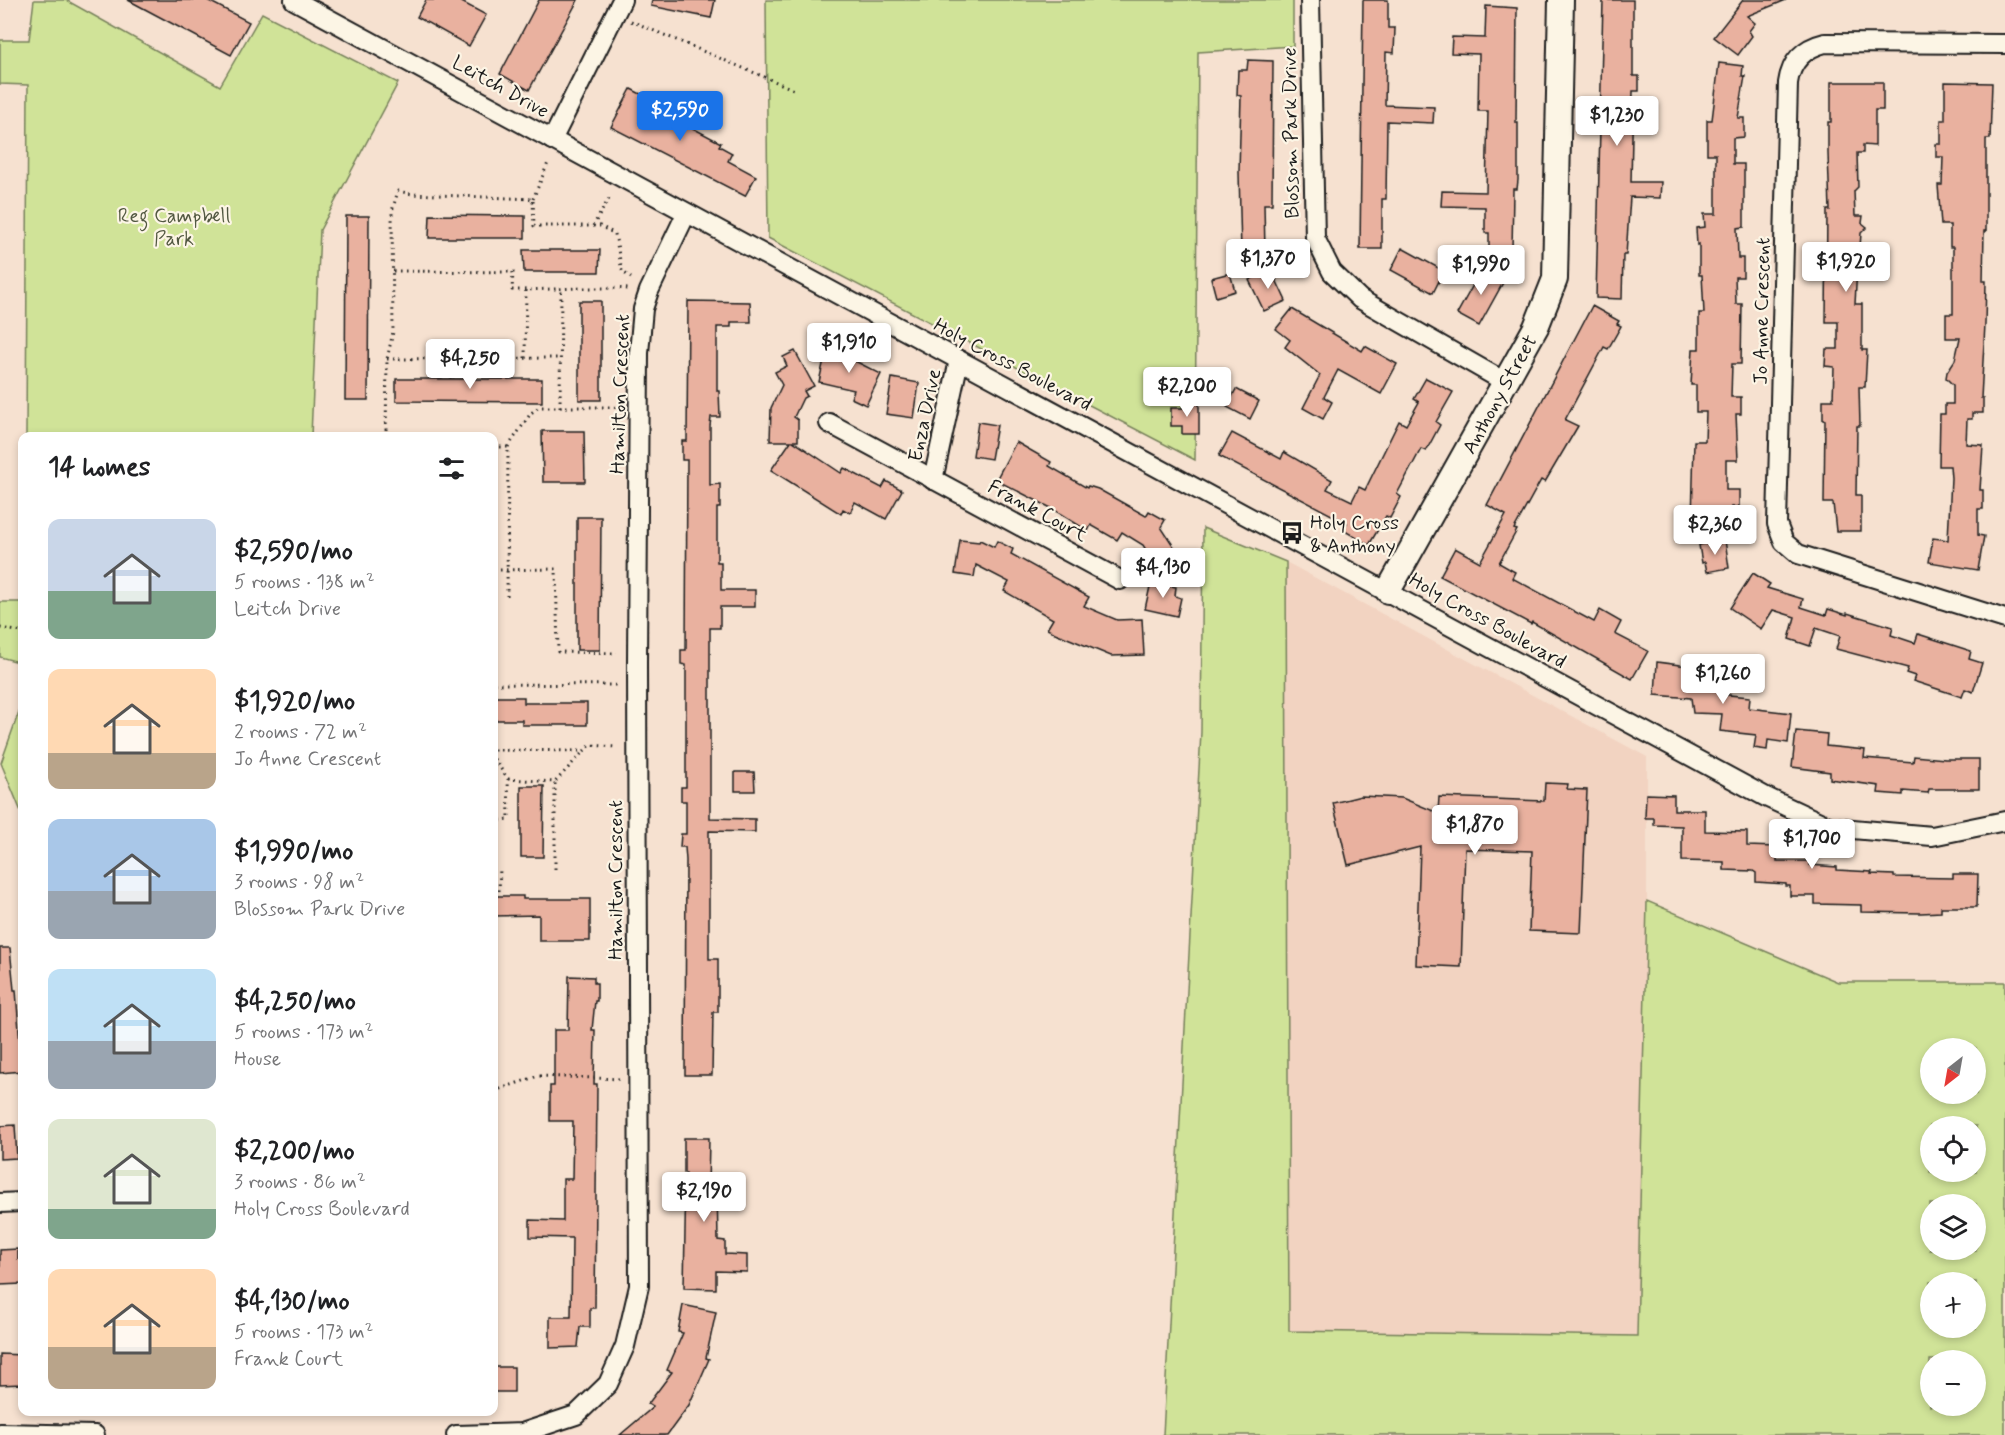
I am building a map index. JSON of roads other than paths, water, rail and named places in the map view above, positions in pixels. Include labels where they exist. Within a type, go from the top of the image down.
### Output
[{"type":"street","name":"Leitch Drive","points":[[294,0],[686,214]]},
{"type":"street","name":"Blossom Park Drive","points":[[1310,0],[1315,238],[1332,272],[1360,299],[1505,382]]},
{"type":"street","name":"Anthony Street","points":[[1388,591],[1536,327],[1554,279],[1561,0]]},
{"type":"street","points":[[552,140],[620,7]]},
{"type":"street","name":"Jo Anne Crescent","points":[[2005,44],[1825,42],[1806,51],[1792,67],[1788,83],[1777,524],[1784,542],[1798,554],[2005,619]]},
{"type":"street","name":"Holy Cross Boulevard","points":[[686,214],[1766,797],[1830,827],[1932,836],[2005,821]]},
{"type":"street","name":"Hamilton Crescent","points":[[456,1435],[522,1433],[576,1415],[608,1384],[625,1346],[639,1287],[639,353],[643,309],[649,291],[686,214]]},
{"type":"street","name":"Enza Drive","points":[[933,480],[959,360]]},
{"type":"street","name":"Frank Court","points":[[829,423],[1120,580]]},
{"type":"street","points":[[0,1203],[18,1202]]},
{"type":"street","points":[[0,1433],[95,1435]]},
{"type":"place","name":"Holy Cross & Anthony","points":[[1292,533]]},
{"type":"park label","name":"Reg Campbell Park","points":[[174,226]]}]
